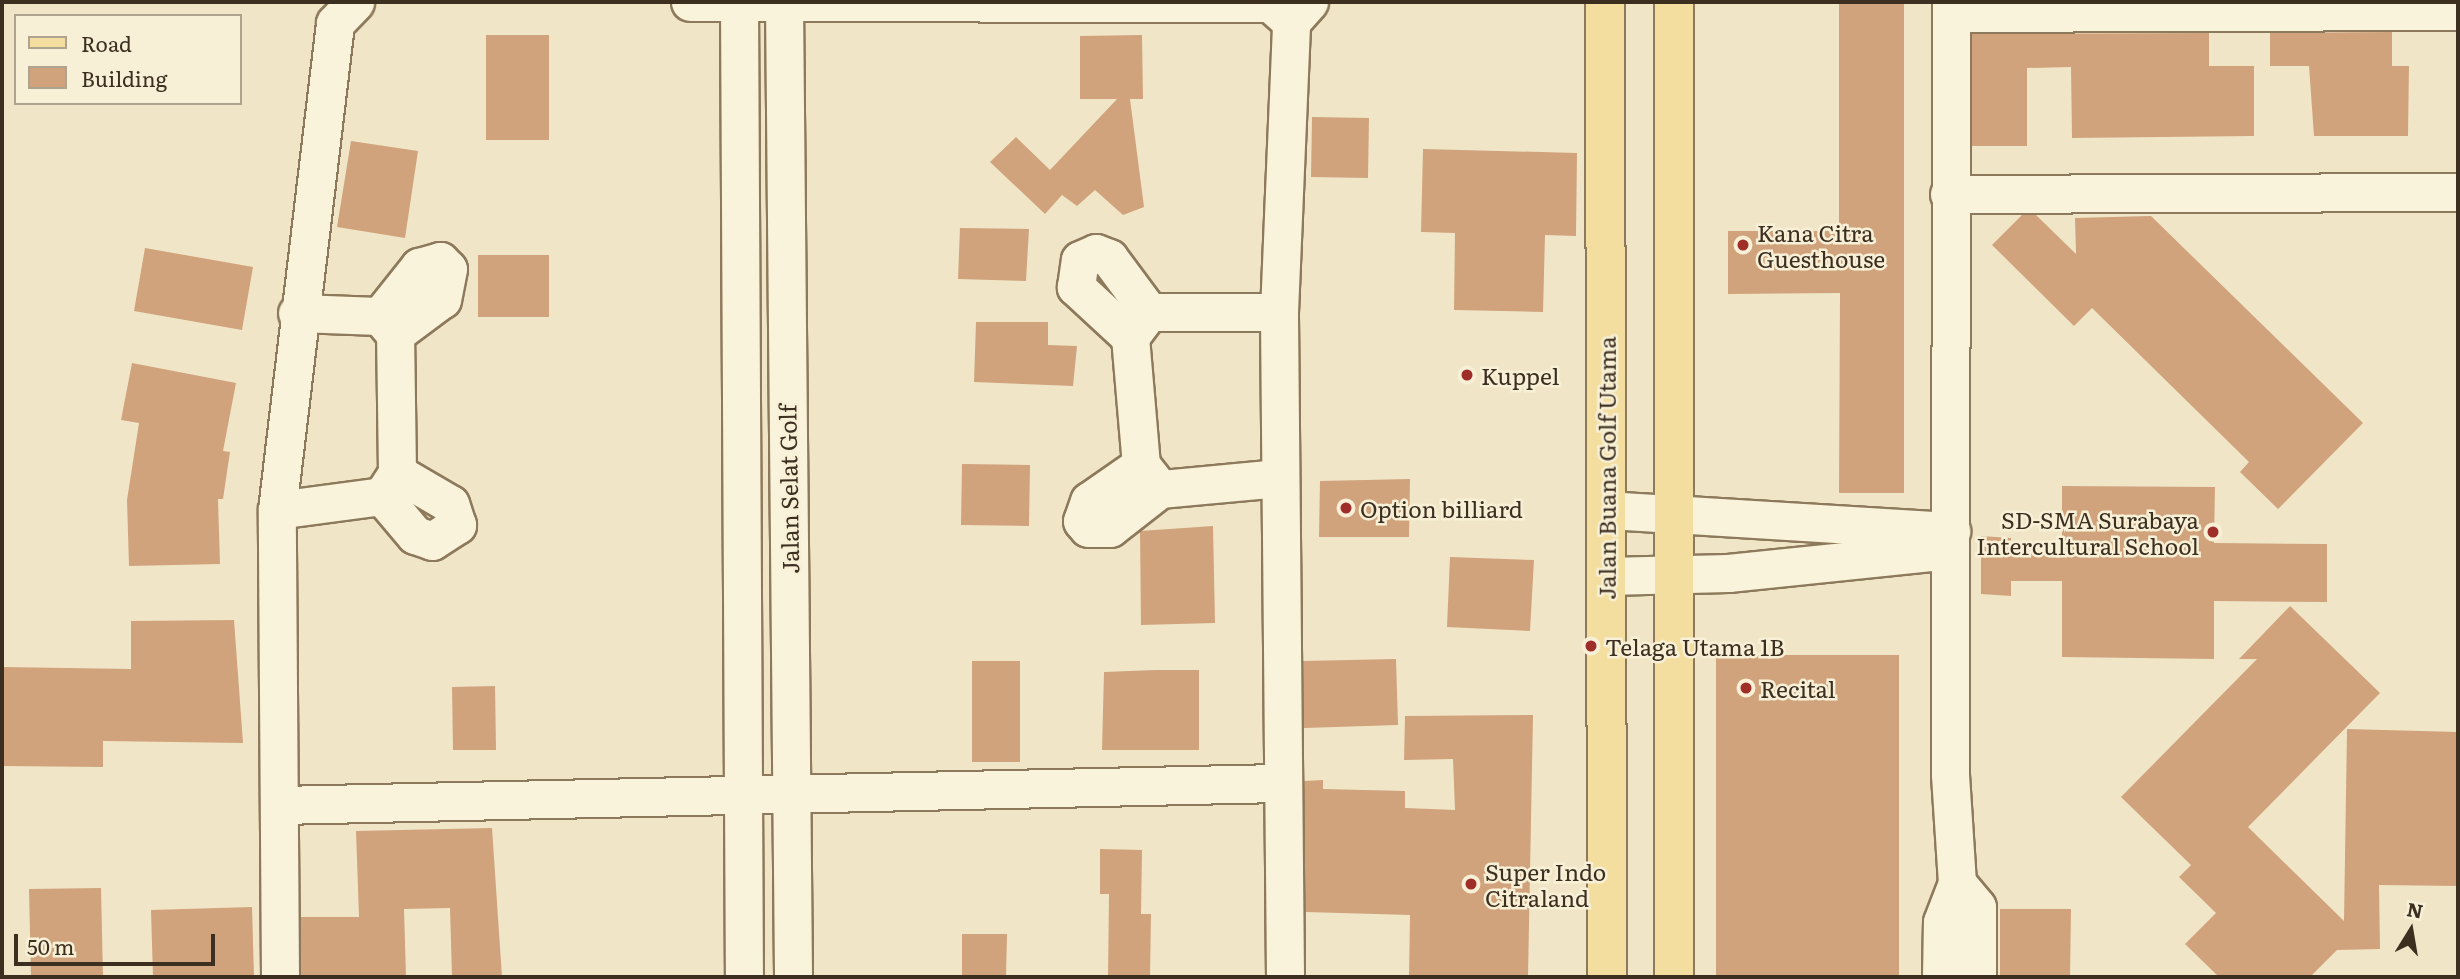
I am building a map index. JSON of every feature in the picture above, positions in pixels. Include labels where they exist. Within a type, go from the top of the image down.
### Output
[{"type":"main road","name":"Jalan Buana Golf Utama","points":[[1605,2],[1607,977]]},
{"type":"main road","points":[[1674,2],[1674,977]]},
{"type":"street","points":[[690,2],[1285,7],[1279,312],[1280,783],[1284,977]]},
{"type":"street","name":"Jalan Selat Golf","points":[[739,2],[744,977]]},
{"type":"street","name":"Jalan Selat Golf","points":[[784,2],[793,977]]},
{"type":"street","points":[[1941,977],[1942,922],[1958,883],[1950,774],[1951,7],[2458,11]]},
{"type":"street","points":[[280,977],[277,510],[297,313],[335,9]]},
{"type":"street","points":[[1949,194],[2458,192]]},
{"type":"street","points":[[1279,312],[1139,324],[1151,477],[1279,478]]},
{"type":"street","points":[[277,510],[390,484],[387,325],[297,313]]},
{"type":"street","points":[[1606,510],[1674,511],[1951,541]]},
{"type":"street","points":[[1607,576],[1674,576],[1951,541]]},
{"type":"street","points":[[279,805],[743,791],[1280,783]]},
{"type":"street","points":[[1958,883],[1977,907],[1978,977]]},
{"type":"building","points":[[1839,2],[1904,2],[1904,493],[1839,493],[1840,293],[1728,294],[1728,231],[1839,231]]},
{"type":"building","points":[[2392,32],[2392,66],[2409,66],[2408,136],[2314,136],[2309,66],[2270,66],[2270,33]]},
{"type":"building","points":[[2209,33],[2209,66],[2254,66],[2254,136],[2072,138],[2071,67],[2027,68],[2027,146],[1972,146],[1972,34]]},
{"type":"building","points":[[486,35],[549,35],[549,140],[486,140]]},
{"type":"building","points":[[1142,35],[1143,99],[1130,99],[1144,207],[1123,215],[1095,190],[1077,206],[1062,195],[1045,214],[990,162],[1016,137],[1050,170],[1117,99],[1080,99],[1080,36]]},
{"type":"building","points":[[1312,117],[1369,118],[1368,178],[1311,177]]},
{"type":"building","points":[[351,141],[418,151],[405,238],[337,227]]},
{"type":"building","points":[[1423,149],[1577,153],[1576,236],[1545,235],[1543,312],[1454,310],[1455,233],[1421,232]]},
{"type":"building","points":[[2022,215],[2036,215],[2076,254],[2075,218],[2151,216],[2363,423],[2278,509],[2240,472],[2249,462],[2092,308],[2074,326],[1992,245]]},
{"type":"building","points":[[960,228],[1029,229],[1026,281],[958,279]]},
{"type":"building","points":[[145,248],[253,267],[242,330],[134,311]]},
{"type":"building","points":[[478,255],[549,255],[549,317],[478,317]]},
{"type":"building","points":[[976,322],[1048,322],[1048,345],[1077,346],[1073,386],[974,382]]},
{"type":"building","points":[[132,363],[236,383],[223,451],[230,452],[223,499],[218,499],[220,564],[129,566],[127,500],[139,423],[121,420]]},
{"type":"building","points":[[962,464],[1030,465],[1029,526],[961,525]]},
{"type":"building","points":[[1410,479],[1409,537],[1319,537],[1320,481]]},
{"type":"building","points":[[2062,486],[2215,487],[2214,543],[2327,544],[2327,602],[2214,601],[2214,659],[2062,657],[2062,581],[2011,581],[2011,596],[1981,594],[1981,536],[2011,538],[2011,553],[2062,553]]},
{"type":"building","points":[[1213,526],[1215,623],[1141,625],[1140,531]]},
{"type":"building","points":[[1450,557],[1534,560],[1530,631],[1447,627]]},
{"type":"building","points":[[2290,606],[2380,693],[2248,827],[2344,921],[2347,729],[2458,732],[2458,886],[2379,885],[2380,949],[2337,950],[2310,977],[2219,977],[2185,944],[2216,913],[2179,877],[2191,865],[2121,797],[2257,659],[2239,659]]},
{"type":"building","points":[[234,620],[243,743],[103,741],[103,767],[2,766],[2,667],[131,669],[131,621]]},
{"type":"building","points":[[1716,655],[1899,655],[1899,977],[1716,977]]},
{"type":"building","points":[[1396,659],[1398,725],[1304,728],[1303,661]]},
{"type":"building","points":[[972,661],[1020,661],[1020,762],[972,762]]},
{"type":"building","points":[[1199,670],[1199,750],[1102,750],[1104,672]]},
{"type":"building","points":[[495,686],[496,750],[453,750],[452,687]]},
{"type":"building","points":[[1533,715],[1528,977],[1409,977],[1410,915],[1305,912],[1304,781],[1323,780],[1323,789],[1405,791],[1405,808],[1455,810],[1453,759],[1404,760],[1405,716]]},
{"type":"building","points":[[492,828],[502,977],[452,977],[450,908],[404,909],[406,977],[301,977],[301,917],[359,917],[356,831]]},
{"type":"building","points":[[1100,849],[1142,850],[1141,914],[1151,914],[1150,977],[1108,977],[1109,894],[1100,894]]},
{"type":"building","points":[[101,888],[103,977],[31,977],[29,889]]},
{"type":"building","points":[[252,907],[254,977],[153,977],[151,910]]},
{"type":"building","points":[[2000,909],[2071,909],[2070,977],[2000,977]]},
{"type":"building","points":[[962,934],[1007,934],[1006,977],[962,977]]},
{"type":"place","name":"Kana Citra Guesthouse","points":[[1743,245]]},
{"type":"place","name":"Kuppel","points":[[1467,375]]},
{"type":"place","name":"Option billiard","points":[[1346,508]]},
{"type":"place","name":"SD-SMA Surabaya Intercultural School","points":[[2213,532]]},
{"type":"place","name":"Telaga Utama 1B","points":[[1591,646]]},
{"type":"place","name":"Recital","points":[[1746,688]]},
{"type":"place","name":"Super Indo Citraland","points":[[1471,884]]}]
